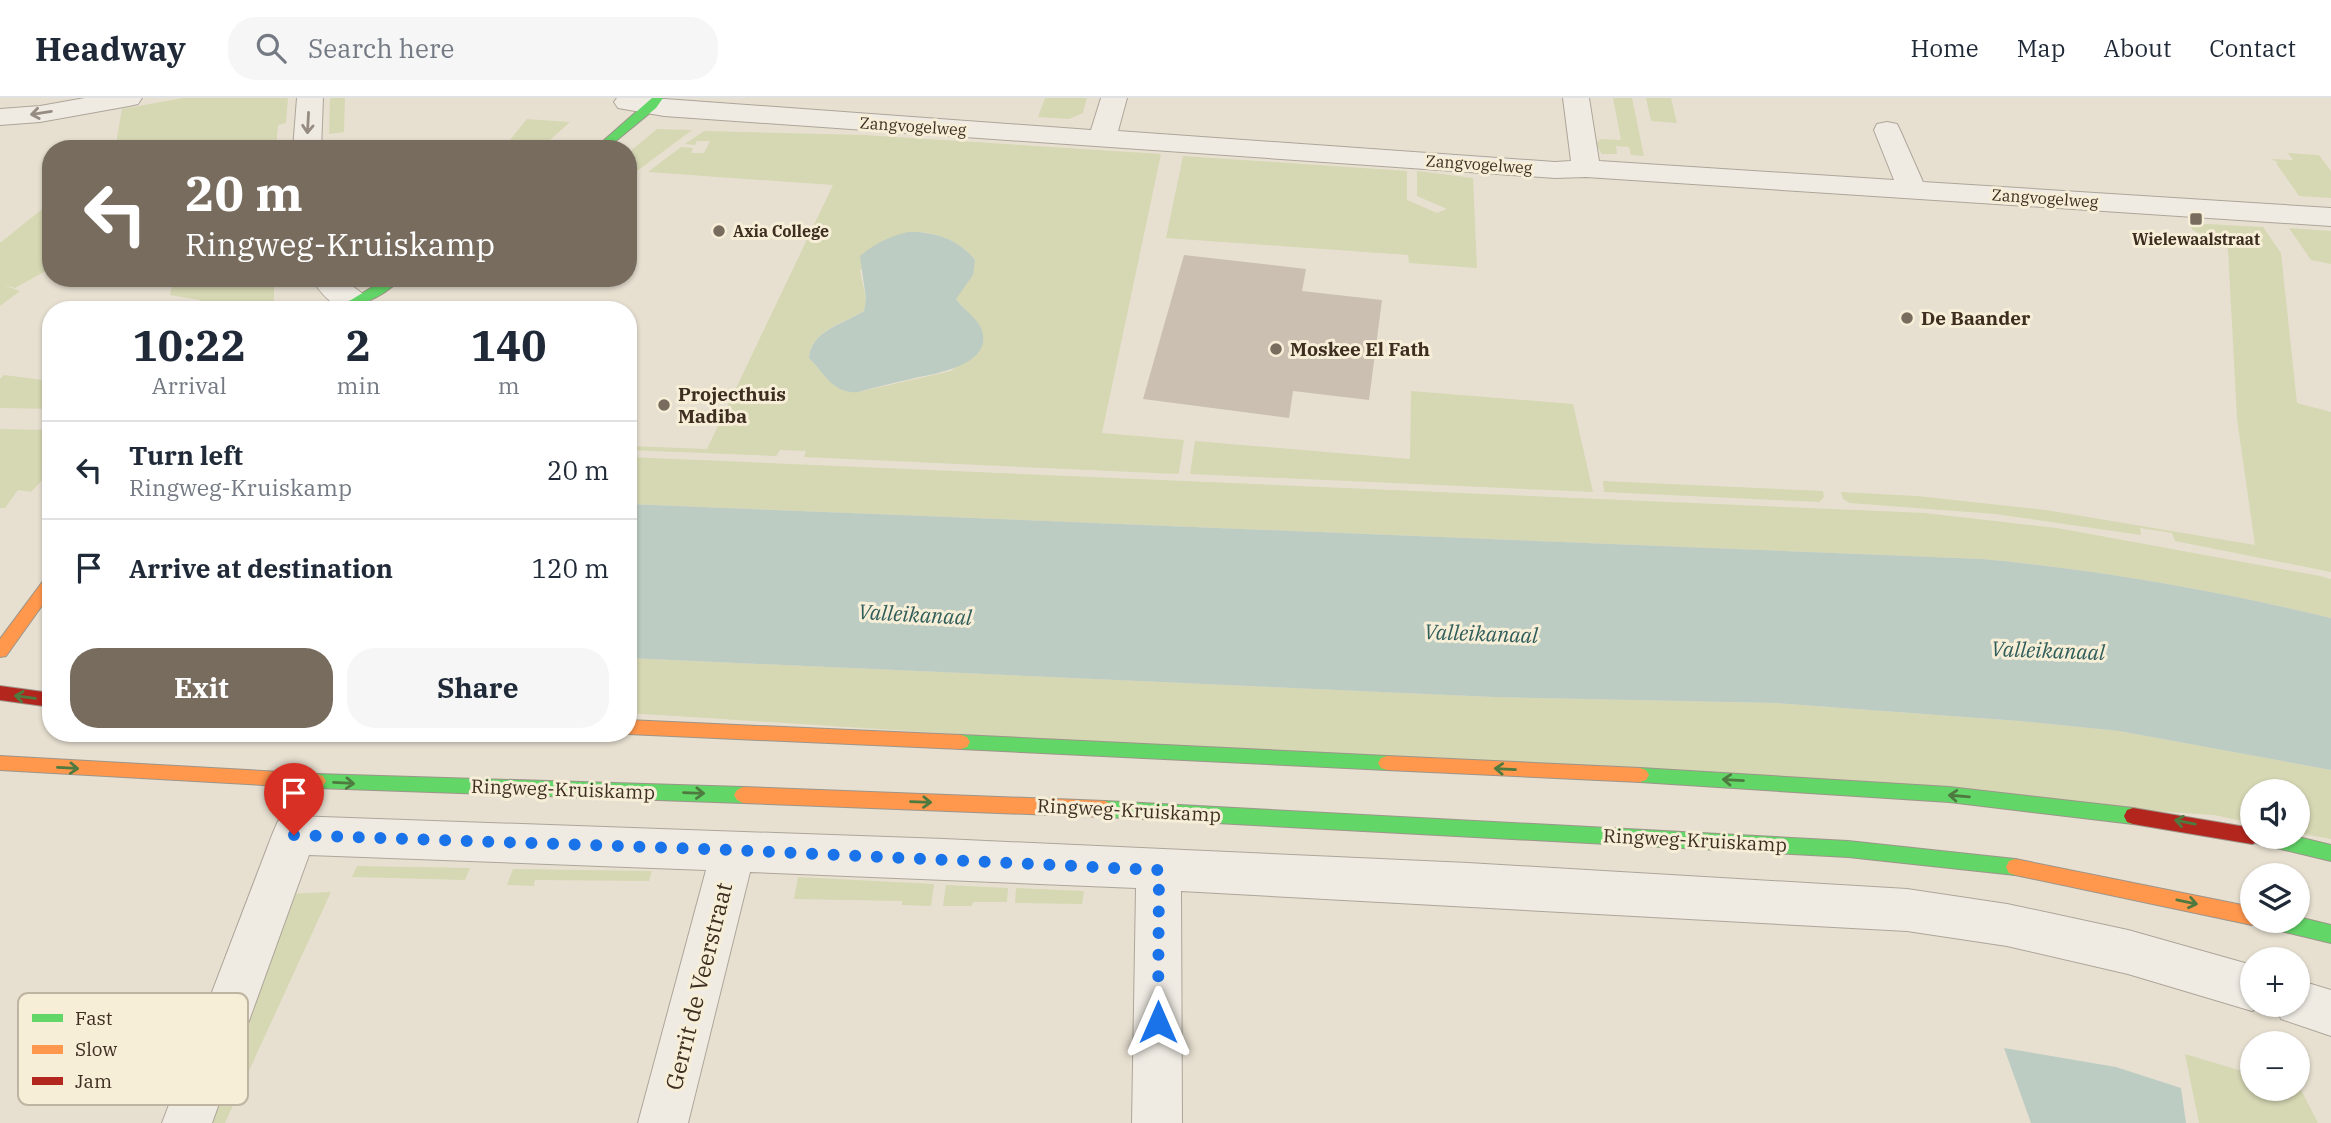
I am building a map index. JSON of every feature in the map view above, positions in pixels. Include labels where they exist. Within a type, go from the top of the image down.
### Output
[{"type":"main road","points":[[593,140],[642,101]]},
{"type":"main road","points":[[607,140],[642,101]]},
{"type":"main road","points":[[356,301],[380,287]]},
{"type":"main road","points":[[0,651],[42,593]]},
{"type":"main road","points":[[0,693],[42,699]]},
{"type":"main road","points":[[637,727],[1801,783],[2029,801],[2178,820],[2240,833]]},
{"type":"main road","name":"Ringweg-Kruiskamp","points":[[0,763],[360,783],[1165,811],[1847,849],[2029,869],[2240,913]]},
{"type":"main road","points":[[2310,848],[2331,853]]},
{"type":"main road","points":[[2310,929],[2331,934]]},
{"type":"street","points":[[0,117],[40,114],[129,98]]},
{"type":"street","points":[[308,140],[310,98]]},
{"type":"street","points":[[1102,139],[1114,98]]},
{"type":"street","points":[[1576,98],[1586,169]]},
{"type":"street","name":"Zangvogelweg","points":[[642,101],[1102,139],[1555,170],[1586,169],[2331,217]]},
{"type":"street","points":[[1887,130],[1912,189]]},
{"type":"street","points":[[235,993],[294,835],[733,850],[1468,884],[1906,910],[2007,925],[2115,949],[2240,985]]},
{"type":"street","name":"Gerrit de Veerstraat","points":[[663,1123],[733,850]]},
{"type":"street","points":[[1157,1123],[1159,870]]},
{"type":"street","points":[[2310,1007],[2331,1013]]},
{"type":"street","points":[[187,1123],[194,1105]]},
{"type":"green space","points":[[183,98],[288,98],[286,123],[278,125],[277,140],[117,140],[122,109]]},
{"type":"green space","points":[[330,98],[345,98],[344,132],[329,134]]},
{"type":"green space","points":[[1045,98],[1087,98],[1083,113],[1069,119],[1038,117]]},
{"type":"green space","points":[[1613,98],[1632,98],[1644,156],[1631,155],[1629,147],[1616,146],[1617,154],[1602,154],[1596,144],[1600,139],[1621,140]]},
{"type":"green space","points":[[1646,98],[1671,98],[1677,123],[1651,121]]},
{"type":"green space","points":[[527,119],[570,122],[550,140],[510,140]]},
{"type":"green space","points":[[657,129],[692,130],[637,171],[637,146]]},
{"type":"green space","points":[[704,131],[864,135],[1161,154],[1102,433],[1184,440],[1178,474],[804,457],[806,451],[780,450],[776,456],[637,450],[637,446],[707,449],[833,185],[648,172],[681,147],[693,148],[691,153],[704,153],[710,141],[697,141],[695,145],[685,144]],"holes":[[[922,232],[958,244],[975,260],[956,299],[980,326],[983,337],[981,346],[951,371],[858,392],[836,386],[809,358],[811,348],[830,328],[864,311],[866,299],[860,270]]]},
{"type":"green space","points":[[2288,153],[2319,155],[2331,171],[2331,198],[2299,196],[2276,163],[2279,163],[2271,159],[2293,160]]},
{"type":"green space","points":[[1183,156],[1407,171],[1407,200],[1437,213],[1447,209],[1417,196],[1417,171],[1473,178],[1477,268],[1409,263],[1408,255],[1166,238]]},
{"type":"green space","points":[[42,209],[42,273],[15,288],[3,285],[20,291],[0,306],[0,243]]},
{"type":"green space","points":[[2188,223],[2263,227],[2281,253],[2297,403],[2331,412],[2331,572],[2175,541],[2172,533],[2140,528],[2141,535],[1995,514],[1850,503],[1843,499],[1841,492],[1917,496],[2046,510],[2255,545],[2237,419],[2228,249],[2193,230]]},
{"type":"green space","points":[[2289,228],[2331,231],[2331,264],[2311,260]]},
{"type":"green space","points":[[171,287],[274,287],[274,301],[200,301],[170,295]]},
{"type":"green space","points":[[4,375],[42,380],[42,409],[0,408],[0,379]]},
{"type":"green space","points":[[1411,391],[1573,404],[1593,492],[1190,474],[1195,441],[1410,459]]},
{"type":"green space","points":[[0,429],[42,430],[42,480],[31,492],[18,490],[5,508],[0,508]]},
{"type":"green space","points":[[637,457],[1925,513],[2057,528],[2320,576],[2331,579],[2331,618],[2157,582],[1982,559],[637,504]]},
{"type":"green space","points":[[1603,481],[1823,491],[1824,497],[1819,502],[1604,492]]},
{"type":"green space","points":[[637,658],[1493,697],[1775,703],[2119,731],[2331,770],[2331,839],[2310,835],[2310,779],[2240,779],[2240,820],[2214,815],[637,714]]},
{"type":"green space","points":[[357,866],[470,868],[465,880],[352,877]]},
{"type":"green space","points":[[513,869],[652,871],[649,881],[535,880],[534,886],[507,885]]},
{"type":"green space","points":[[798,877],[934,884],[931,906],[902,905],[902,901],[794,899]]},
{"type":"green space","points":[[946,885],[1008,888],[1007,902],[973,902],[972,906],[943,906]]},
{"type":"green space","points":[[1016,888],[1084,891],[1082,904],[1015,903]]},
{"type":"green space","points":[[331,892],[248,1073],[248,999],[286,894]]},
{"type":"green space","points":[[2185,1054],[2240,1070],[2240,1101],[2307,1101],[2318,1123],[2199,1123]]},
{"type":"green space","points":[[210,1105],[233,1105],[225,1123],[203,1123]]},
{"type":"water","points":[[908,232],[945,238],[961,247],[975,260],[973,275],[956,299],[981,328],[983,341],[979,351],[971,360],[946,371],[858,392],[842,390],[830,382],[809,358],[811,348],[822,334],[864,311],[866,299],[860,256],[883,241]]},
{"type":"water","name":"Valleikanaal","points":[[637,504],[1982,559],[2114,575],[2201,590],[2331,618],[2331,770],[2119,731],[2019,721],[1776,703],[1493,697],[637,658]]},
{"type":"water","points":[[2004,1048],[2116,1067],[2181,1088],[2186,1123],[2031,1123]]},
{"type":"pier","points":[[16,507],[42,508],[42,525],[0,577],[0,525]]},
{"type":"pier","points":[[42,537],[42,630],[0,628],[0,588]]},
{"type":"building","name":"Moskee El Fath","points":[[1184,255],[1306,269],[1302,291],[1382,300],[1369,400],[1293,391],[1289,418],[1143,399]]},
{"type":"traffic: fast","points":[[610,140],[658,98]]},
{"type":"traffic: fast","points":[[358,301],[381,287]]},
{"type":"traffic: fast","points":[[961,742],[1387,763]]},
{"type":"traffic: fast","points":[[1640,775],[1949,795],[2133,816]]},
{"type":"traffic: fast","points":[[317,781],[743,795]]},
{"type":"traffic: fast","points":[[1105,809],[1848,849],[2015,867]]},
{"type":"traffic: fast","points":[[2310,848],[2331,853]]},
{"type":"traffic: fast","points":[[2310,929],[2331,934]]},
{"type":"traffic: slow","points":[[0,651],[42,593]]},
{"type":"traffic: slow","points":[[637,727],[961,742]]},
{"type":"traffic: slow","points":[[0,763],[317,781]]},
{"type":"traffic: slow","points":[[1387,763],[1640,775]]},
{"type":"traffic: slow","points":[[743,795],[1105,809]]},
{"type":"traffic: slow","points":[[2015,867],[2240,914]]},
{"type":"traffic: jam","points":[[0,693],[42,699]]},
{"type":"traffic: jam","points":[[2133,816],[2240,834]]},
{"type":"place","name":"Wielewaalstraat","points":[[2196,219]]},
{"type":"place","name":"Axia College","points":[[719,231]]},
{"type":"place","name":"De Baander","points":[[1907,318]]},
{"type":"place","name":"Moskee El Fath","points":[[1276,349]]},
{"type":"place","name":"Projecthuis Madiba","points":[[664,405]]},
{"type":"route","points":[[294,835],[733,850],[1159,870],[1158,1022]]}]
